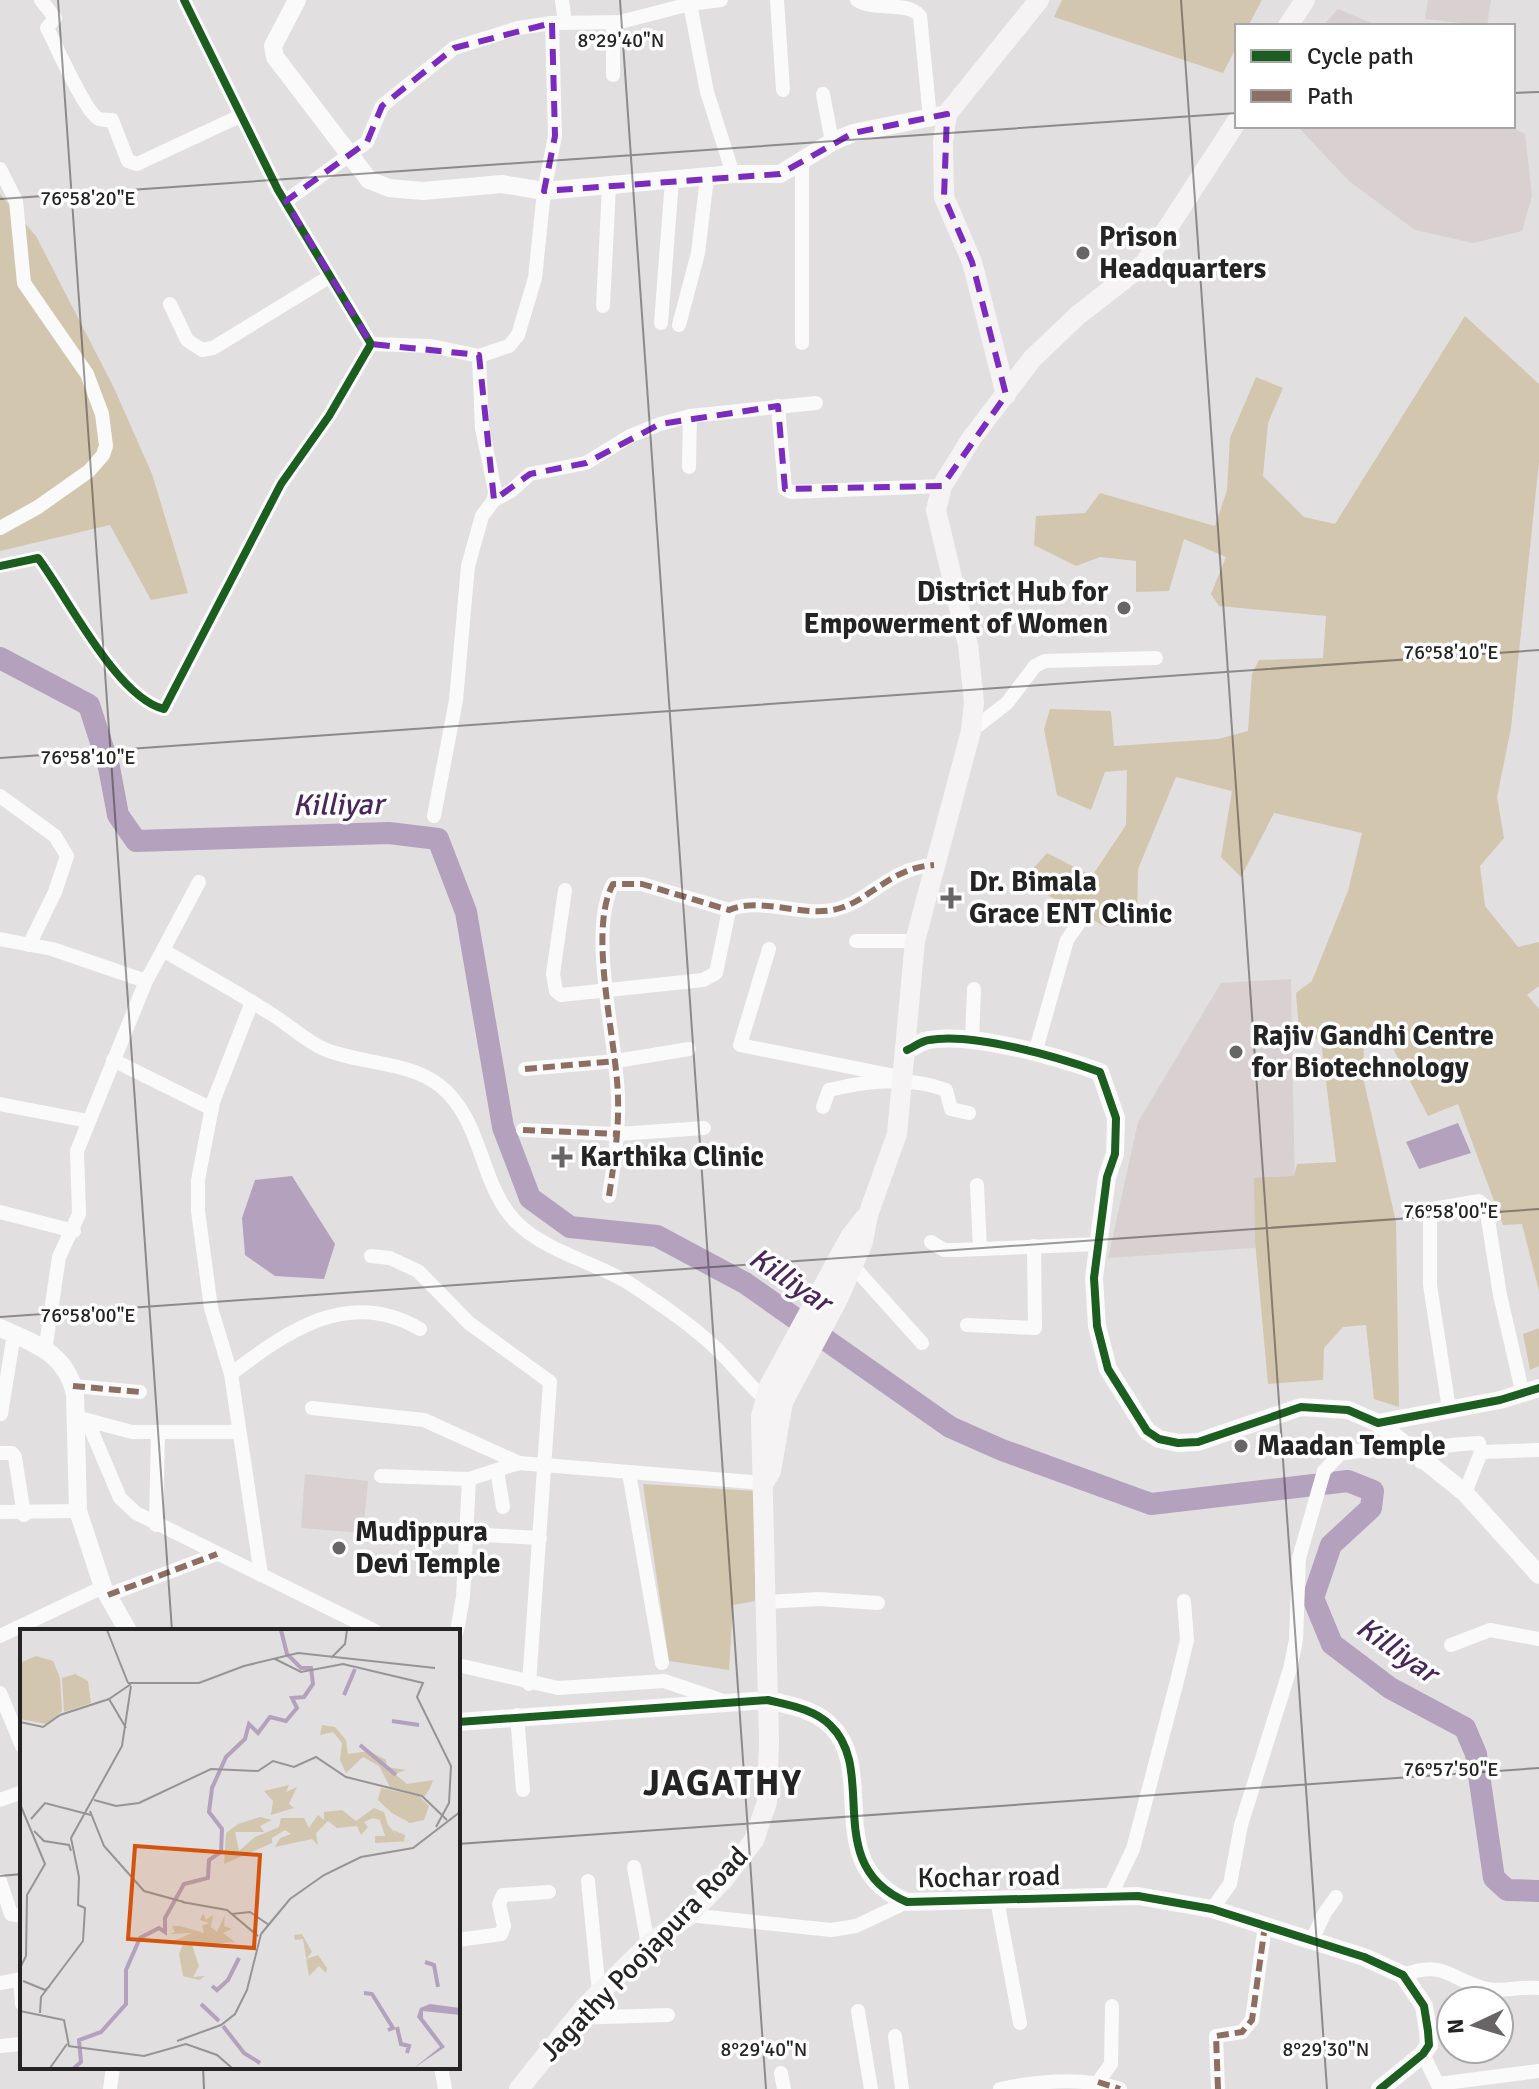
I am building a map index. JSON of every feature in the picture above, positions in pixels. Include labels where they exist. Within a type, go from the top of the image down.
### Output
[{"type":"main road","points":[[1006,395],[972,262],[944,197],[939,116],[1039,0]]},
{"type":"main road","points":[[1289,24],[1305,0]]},
{"type":"main road","points":[[833,1291],[853,1266],[863,1242],[868,1215],[897,1134],[905,1080],[915,941],[971,731],[974,702],[968,645],[936,510],[942,486],[971,439],[1032,359],[1074,319],[1145,263],[1235,124]]},
{"type":"main road","points":[[833,1291],[850,1237],[868,1215]]},
{"type":"main road","name":"Jagathy Poojapura Road","points":[[526,2083],[574,2018],[648,1945],[689,1915],[724,1879],[754,1840],[767,1802],[765,1482],[773,1462],[772,1396],[833,1291]]},
{"type":"street","points":[[41,0],[55,18],[47,28],[62,62],[84,96],[87,109],[98,119],[112,120],[128,161],[137,164],[240,116]]},
{"type":"street","points":[[184,0],[240,116],[286,201],[371,344]]},
{"type":"street","points":[[297,0],[273,46],[275,57],[369,180],[389,188],[423,191],[502,184],[544,191],[733,174],[780,174],[832,142],[853,133],[939,116],[920,16],[908,7],[875,7],[857,0]]},
{"type":"street","points":[[371,344],[431,346],[479,356],[509,346],[518,335],[535,278],[544,191],[555,136],[558,23],[562,0]]},
{"type":"street","points":[[286,201],[367,142],[375,130],[382,106],[454,48],[503,31],[558,23],[613,22],[721,0]]},
{"type":"street","points":[[777,0],[783,90]]},
{"type":"street","points":[[690,4],[707,92],[726,142],[733,174]]},
{"type":"street","points":[[613,22],[613,75]]},
{"type":"street","points":[[823,94],[832,142]]},
{"type":"street","points":[[802,161],[802,343]]},
{"type":"street","points":[[0,169],[16,201],[24,283],[87,374],[102,414],[106,446],[103,455],[89,471],[38,507],[0,528]]},
{"type":"street","points":[[679,325],[698,253],[707,178]]},
{"type":"street","points":[[661,323],[672,180]]},
{"type":"street","points":[[603,306],[609,186]]},
{"type":"street","points":[[170,304],[187,340],[202,350],[213,348],[329,277]]},
{"type":"street","points":[[0,566],[38,558],[108,660],[149,705],[164,709],[281,484],[329,416],[371,344]]},
{"type":"street","points":[[479,356],[482,428],[494,477],[494,500]]},
{"type":"street","points":[[434,816],[456,700],[468,566],[482,516],[494,500],[511,491],[530,474],[586,463],[630,436],[690,416],[816,403]]},
{"type":"street","points":[[778,406],[785,489],[791,492],[942,486]]},
{"type":"street","points":[[689,467],[690,416]]},
{"type":"street","points":[[971,731],[1007,703],[1035,666],[1045,661],[1156,658]]},
{"type":"street","points":[[0,796],[55,836],[67,856],[55,892],[29,945]]},
{"type":"street","points":[[609,1196],[618,1134],[616,1061],[606,990],[603,913],[613,884],[642,884],[729,910],[741,904],[779,910],[832,910],[915,866],[934,865]]},
{"type":"street","points":[[45,1351],[59,1257],[74,1231],[81,1200],[77,1151],[146,981],[199,882]]},
{"type":"street","points":[[565,890],[553,974],[556,991],[567,995],[703,980],[716,973],[729,910]]},
{"type":"street","points":[[1035,1053],[1067,940],[1088,910]]},
{"type":"street","points":[[0,939],[88,960],[146,981]]},
{"type":"street","points":[[856,941],[915,941]]},
{"type":"street","points":[[769,949],[740,1045],[946,1090],[951,1109],[969,1113]]},
{"type":"street","points":[[163,950],[252,1002],[320,1047],[350,1059],[416,1073],[438,1084],[455,1102],[474,1134],[499,1201],[518,1223],[551,1245],[631,1285],[675,1314],[772,1396]]},
{"type":"street","points":[[972,1042],[974,989]]},
{"type":"street","points":[[252,1002],[212,1109],[198,1180],[198,1211],[211,1308],[231,1374],[261,1575]]},
{"type":"street","points":[[907,1050],[926,1040],[972,1042],[1035,1053],[1100,1072],[1116,1118],[1115,1154],[1107,1177],[1097,1244],[1094,1278],[1097,1326],[1108,1369],[1137,1419],[1159,1439],[1178,1443],[1198,1442],[1301,1407],[1348,1410],[1378,1423],[1421,1462],[1465,1493],[1539,1575]]},
{"type":"street","points":[[525,1069],[616,1061],[689,1049]]},
{"type":"street","points":[[113,1060],[212,1109]]},
{"type":"street","points":[[823,1107],[829,1090],[905,1080]]},
{"type":"street","points":[[0,1104],[88,1121]]},
{"type":"street","points":[[523,1130],[618,1134],[704,1128]]},
{"type":"street","points":[[977,1185],[980,1249]]},
{"type":"street","points":[[1378,1423],[1449,1409],[1531,1392],[1500,1295],[1486,1207],[1479,1201],[1430,1212],[1430,1285],[1449,1409]]},
{"type":"street","points":[[0,1212],[74,1231]]},
{"type":"street","points":[[931,1242],[944,1250],[1097,1244]]},
{"type":"street","points":[[967,1325],[1035,1328],[1034,1246]]},
{"type":"street","points":[[371,1256],[390,1258],[418,1271],[469,1323],[550,1382],[529,1684]]},
{"type":"street","points":[[853,1266],[922,1343]]},
{"type":"street","points":[[231,1374],[280,1337],[330,1316],[384,1312],[420,1329]]},
{"type":"street","points":[[1,1414],[7,1331],[60,1359],[73,1386],[82,1419],[120,1498],[136,1513],[371,1629]]},
{"type":"street","points":[[73,1386],[140,1392]]},
{"type":"street","points":[[312,1408],[424,1420],[519,1463]]},
{"type":"street","points":[[82,1419],[132,1432],[238,1432]]},
{"type":"street","points":[[82,1419],[78,1511],[105,1591],[127,1629]]},
{"type":"street","points":[[156,1525],[158,1433]]},
{"type":"street","points":[[1421,1462],[1430,1450],[1439,1446],[1479,1443],[1481,1452],[1465,1493]]},
{"type":"street","points":[[1212,1909],[1230,1884],[1241,1825],[1290,1669],[1296,1640],[1299,1558],[1324,1471],[1340,1454],[1401,1444]]},
{"type":"street","points":[[1481,1452],[1539,1450]]},
{"type":"street","points":[[0,1453],[12,1453],[15,1457],[24,1515]]},
{"type":"street","points":[[381,1476],[469,1479],[519,1463],[765,1482]]},
{"type":"street","points":[[497,1470],[503,1507]]},
{"type":"street","points":[[629,1473],[662,1663]]},
{"type":"street","points":[[457,1629],[469,1479]]},
{"type":"street","points":[[0,1512],[24,1515],[78,1511]]},
{"type":"street","points":[[466,1534],[540,1538]]},
{"type":"street","points":[[38,1626],[105,1591],[217,1554]]},
{"type":"street","points":[[765,1602],[819,1599],[878,1603]]},
{"type":"street","points":[[1110,1897],[1133,1849],[1177,1681],[1187,1640],[1184,1601]]},
{"type":"street","points":[[1451,1645],[1490,1630],[1539,1639]]},
{"type":"street","points":[[0,1636],[20,1631]]},
{"type":"street","points":[[460,1666],[529,1684],[558,1688],[664,1681],[730,1704]]},
{"type":"street","points":[[0,1693],[20,1741]]},
{"type":"street","name":"Kochar road","points":[[460,1722],[517,1715],[768,1700],[803,1709],[831,1725],[843,1745],[851,1772],[858,1844],[868,1872],[886,1893],[907,1902],[1138,1896],[1212,1909],[1364,1957],[1403,1975]]},
{"type":"street","points":[[517,1715],[523,1790]]},
{"type":"street","points":[[0,1800],[20,1793]]},
{"type":"street","points":[[634,1867],[648,1945]]},
{"type":"street","points":[[0,1881],[11,1914],[20,1916]]},
{"type":"street","points":[[588,1881],[599,1992]]},
{"type":"street","points":[[460,1940],[501,1934],[504,1926],[499,1904],[503,1895],[549,1892]]},
{"type":"street","points":[[1312,1940],[1336,1897]]},
{"type":"street","points":[[997,1900],[1020,2023]]},
{"type":"street","points":[[689,1915],[831,1930],[856,1926],[907,1902]]},
{"type":"street","points":[[1218,2089],[1216,2036],[1242,2032],[1252,2020],[1265,1925]]},
{"type":"street","points":[[1380,2089],[1423,2054],[1429,2045],[1424,2006],[1403,1975],[1433,1967],[1449,1971],[1485,1989],[1539,1988]]},
{"type":"street","points":[[0,1983],[20,1979]]},
{"type":"street","points":[[1098,2082],[1111,2064],[1112,2006]]},
{"type":"street","points":[[858,2011],[871,2089]]},
{"type":"street","points":[[574,2018],[668,2015]]},
{"type":"street","points":[[895,2036],[902,2089]]},
{"type":"street","points":[[0,2046],[20,2044]]},
{"type":"street","points":[[1423,2054],[1439,2087],[1539,2071]]},
{"type":"street","points":[[110,2089],[113,2069]]},
{"type":"street","points":[[441,2069],[445,2089]]},
{"type":"street","points":[[781,2073],[784,2089]]},
{"type":"street","points":[[1000,2089],[1024,2084],[1098,2082],[1120,2089]]},
{"type":"highlighted area","points":[[552,23],[555,136],[544,191],[780,174],[853,133],[947,114],[944,197],[972,262],[1006,395],[942,486],[785,489],[778,406],[660,424],[586,463],[530,474],[494,500],[479,355],[371,344],[286,201],[367,142],[382,106],[454,48]]},
{"type":"shaded area","points":[[1062,0],[1262,0],[1249,24],[1235,24],[1235,50],[1223,73],[1054,17]]},
{"type":"shaded area","points":[[1428,0],[1491,0],[1487,24],[1425,19]]},
{"type":"shaded area","points":[[1338,9],[1374,24],[1325,24]]},
{"type":"shaded area","points":[[1299,128],[1513,128],[1525,134],[1532,196],[1522,231],[1473,243],[1415,230],[1349,181]]},
{"type":"shaded area","points":[[0,194],[36,236],[114,388],[152,474],[188,593],[151,600],[110,525],[0,551]]},
{"type":"shaded area","points":[[1465,316],[1539,384],[1539,462],[1511,728],[1497,797],[1504,838],[1480,866],[1485,906],[1518,947],[1539,942],[1539,986],[1527,995],[1539,1009],[1539,1291],[1522,1224],[1503,1225],[1458,1104],[1428,1116],[1384,1031],[1365,1037],[1362,1073],[1396,1222],[1399,1407],[1374,1399],[1366,1325],[1343,1327],[1324,1348],[1323,1380],[1268,1384],[1255,1241],[1254,1178],[1294,1176],[1297,1164],[1336,1162],[1321,1041],[1299,1031],[1296,993],[1312,981],[1348,891],[1362,833],[1274,813],[1241,877],[1221,857],[1232,791],[1176,777],[1138,869],[1137,924],[1106,927],[1022,881],[1047,853],[1092,876],[1126,825],[1127,770],[1105,772],[1091,810],[1057,795],[1044,729],[1050,709],[1111,711],[1114,746],[1218,739],[1248,731],[1252,674],[1259,660],[1323,658],[1326,616],[1219,606],[1211,594],[1226,557],[1184,539],[1169,591],[1136,592],[1136,561],[1100,557],[1076,566],[1034,545],[1036,516],[1085,513],[1100,493],[1215,526],[1227,490],[1230,438],[1256,377],[1283,388],[1268,423],[1263,476],[1304,517],[1335,524]]},
{"type":"shaded area","name":"Rajiv Gandhi Centre for Biotechnology","points":[[1291,979],[1296,1245],[1108,1258],[1138,1122],[1221,983]]},
{"type":"shaded area","points":[[1458,1123],[1471,1153],[1419,1169],[1406,1142]]},
{"type":"shaded area","points":[[292,1176],[335,1244],[324,1279],[275,1276],[245,1255],[242,1218],[255,1180]]},
{"type":"shaded area","points":[[1539,1328],[1539,1366],[1530,1370],[1523,1334]]},
{"type":"shaded area","points":[[305,1474],[368,1481],[363,1533],[301,1528]]},
{"type":"shaded area","points":[[643,1484],[755,1491],[755,1601],[733,1605],[729,1670],[669,1661]]},
{"type":"waterway","name":"Killiyar","points":[[0,658],[89,705],[109,767],[118,815],[136,841],[389,833],[438,839],[466,912],[503,1127],[530,1198],[570,1227],[657,1236],[745,1283],[950,1427],[1002,1450],[1151,1504],[1348,1481],[1373,1491],[1371,1508],[1331,1545],[1313,1598],[1332,1644],[1390,1688],[1465,1728],[1476,1754],[1494,1878],[1507,1890],[1539,1891]]},
{"type":"marked path","points":[[609,1196],[618,1098],[605,988],[603,930],[613,884],[642,884],[729,910],[753,905],[820,911],[846,906],[904,872],[934,865]]},
{"type":"marked path","points":[[525,1069],[616,1061]]},
{"type":"marked path","points":[[523,1130],[618,1134]]},
{"type":"marked path","points":[[73,1386],[140,1392]]},
{"type":"marked path","points":[[108,1595],[217,1554]]},
{"type":"marked path","points":[[1218,2089],[1216,2036],[1242,2032],[1252,2020],[1265,1925]]},
{"type":"marked path","points":[[1098,2082],[1120,2089]]},
{"type":"cycle path","points":[[0,566],[38,558],[111,666],[146,701],[164,709],[281,484],[329,416],[371,344],[278,190],[184,0]]},
{"type":"cycle path","points":[[907,1050],[929,1040],[968,1040],[1039,1053],[1100,1072],[1116,1118],[1115,1154],[1107,1177],[1094,1278],[1097,1326],[1108,1369],[1147,1431],[1159,1439],[1178,1443],[1198,1442],[1301,1407],[1348,1410],[1378,1423],[1500,1400],[1539,1388]]},
{"type":"cycle path","points":[[460,1722],[768,1700],[809,1711],[830,1725],[844,1744],[850,1767],[857,1842],[865,1865],[881,1886],[907,1902],[1138,1896],[1212,1909],[1364,1957],[1403,1975],[1424,2006],[1429,2045],[1423,2054],[1380,2089]]},
{"type":"place","name":"Prison Headquarters","points":[[1083,253]]},
{"type":"place","name":"District Hub for Empowerment of Women","points":[[1124,608]]},
{"type":"place","name":"Dr. Bimala Grace ENT Clinic","points":[[951,898]]},
{"type":"place","name":"Rajiv Gandhi Centre for Biotechnology","points":[[1236,1052]]},
{"type":"place","name":"Karthika Clinic","points":[[562,1157]]},
{"type":"place","name":"Maadan Temple","points":[[1241,1446]]},
{"type":"place","name":"Mudippura Devi Temple","points":[[339,1548]]},
{"type":"district","name":"JAGATHY","points":[[723,1783]]}]
